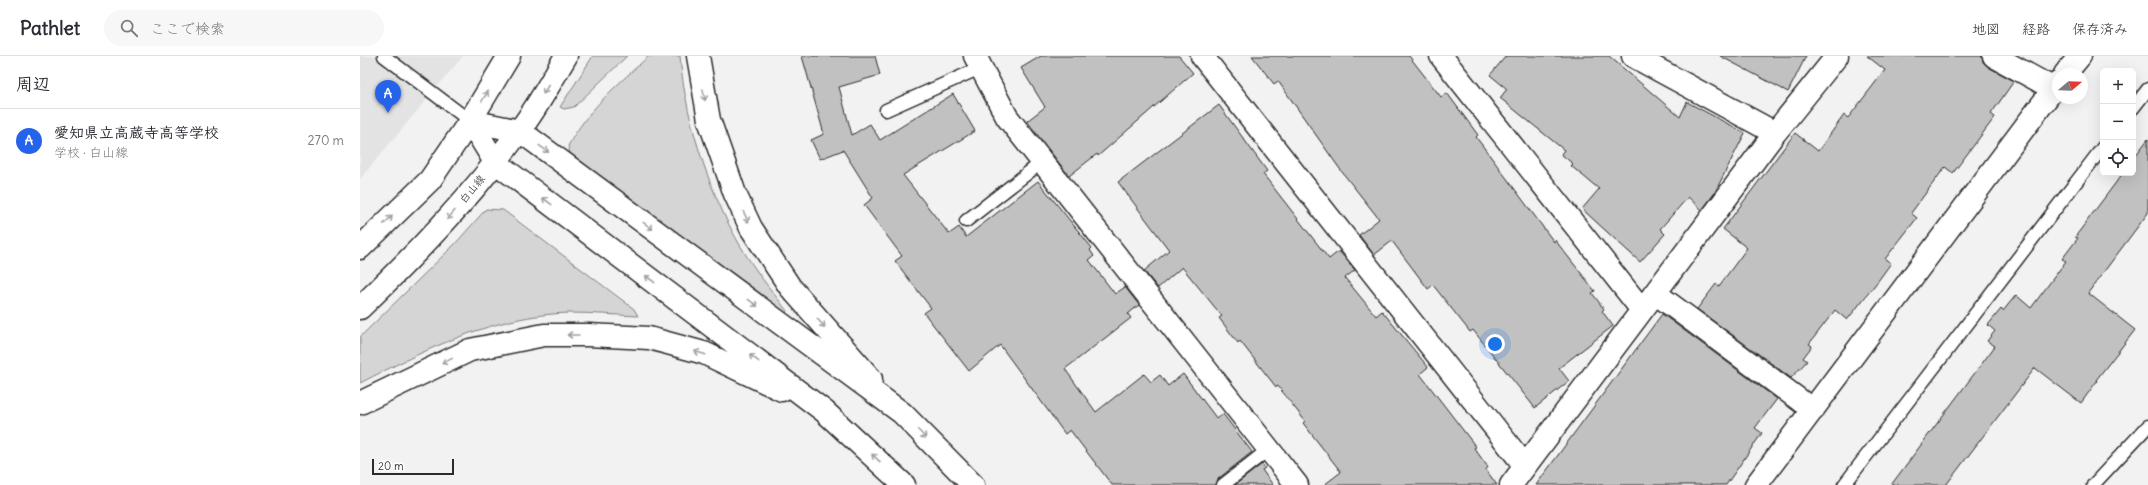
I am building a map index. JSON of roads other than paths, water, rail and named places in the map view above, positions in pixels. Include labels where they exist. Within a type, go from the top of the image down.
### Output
[{"type":"street","points":[[360,248],[430,180],[470,121],[509,56]]},
{"type":"street","name":"白山線","points":[[360,308],[446,221],[495,162],[520,131],[566,56]]},
{"type":"street","points":[[698,56],[709,120],[735,194],[751,228],[790,287],[902,413],[973,485]]},
{"type":"street","points":[[1202,56],[1525,466]]},
{"type":"street","points":[[1441,56],[1642,310]]},
{"type":"street","points":[[1633,56],[1775,133]]},
{"type":"street","points":[[1511,485],[1775,133],[1837,56]]},
{"type":"street","points":[[1994,56],[2052,79]]},
{"type":"street","points":[[2070,68],[2080,56]]},
{"type":"street","points":[[978,62],[1007,117],[1297,485]]},
{"type":"street","points":[[1756,485],[2052,91]]},
{"type":"street","points":[[470,121],[520,131],[902,413]]},
{"type":"street","points":[[470,121],[495,162],[824,411],[904,485]]},
{"type":"street","points":[[1655,293],[1813,410]]},
{"type":"street","points":[[360,403],[470,350],[544,335],[588,334],[649,338],[704,353],[824,411]]},
{"type":"lane","points":[[384,56],[470,121]]},
{"type":"lane","points":[[886,110],[978,62]]},
{"type":"lane","points":[[2136,104],[2148,90]]},
{"type":"lane","points":[[1844,485],[2100,152]]},
{"type":"lane","points":[[966,221],[1042,162]]},
{"type":"lane","points":[[2093,485],[2148,426]]},
{"type":"lane","points":[[1223,485],[1269,449]]},
{"type":"place","name":"愛知県立高蔵寺高等学校","points":[[388,113]]}]
